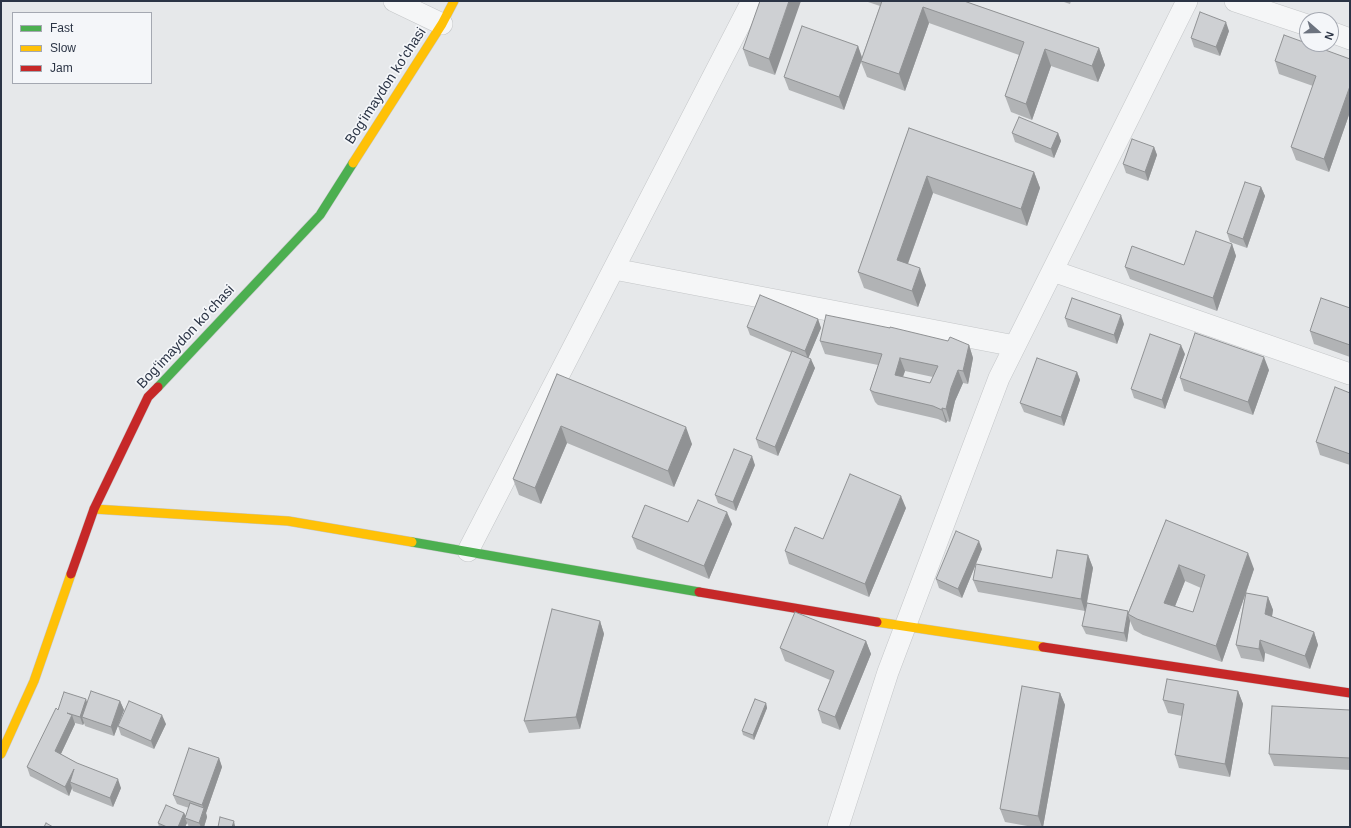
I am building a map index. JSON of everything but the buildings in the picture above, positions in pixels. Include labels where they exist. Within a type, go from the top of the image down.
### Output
[{"type":"street","points":[[394,1],[442,24]]},
{"type":"street","name":"Bogʻimaydon koʻchasi","points":[[1,754],[34,680],[94,510],[148,397],[320,215],[442,24],[454,1]]},
{"type":"street","points":[[468,551],[752,1]]},
{"type":"street","points":[[838,827],[888,672],[999,378],[1187,1]]},
{"type":"street","points":[[1235,1],[1299,22]]},
{"type":"street","points":[[1339,35],[1350,39]]},
{"type":"street","points":[[614,269],[1015,346]]},
{"type":"street","points":[[1053,271],[1350,374]]},
{"type":"street","points":[[94,510],[288,520],[905,627],[1350,693]]},
{"type":"traffic: fast","points":[[158,387],[320,215],[353,163]]},
{"type":"traffic: fast","points":[[412,542],[699,592]]},
{"type":"traffic: slow","points":[[353,163],[442,24],[454,1]]},
{"type":"traffic: slow","points":[[94,509],[288,521],[412,542]]},
{"type":"traffic: slow","points":[[1,754],[34,681],[71,574]]},
{"type":"traffic: slow","points":[[877,622],[1043,647]]},
{"type":"traffic: jam","points":[[71,574],[94,509],[148,397],[158,387]]},
{"type":"traffic: jam","points":[[699,592],[877,622]]},
{"type":"traffic: jam","points":[[1043,647],[1350,693]]}]
